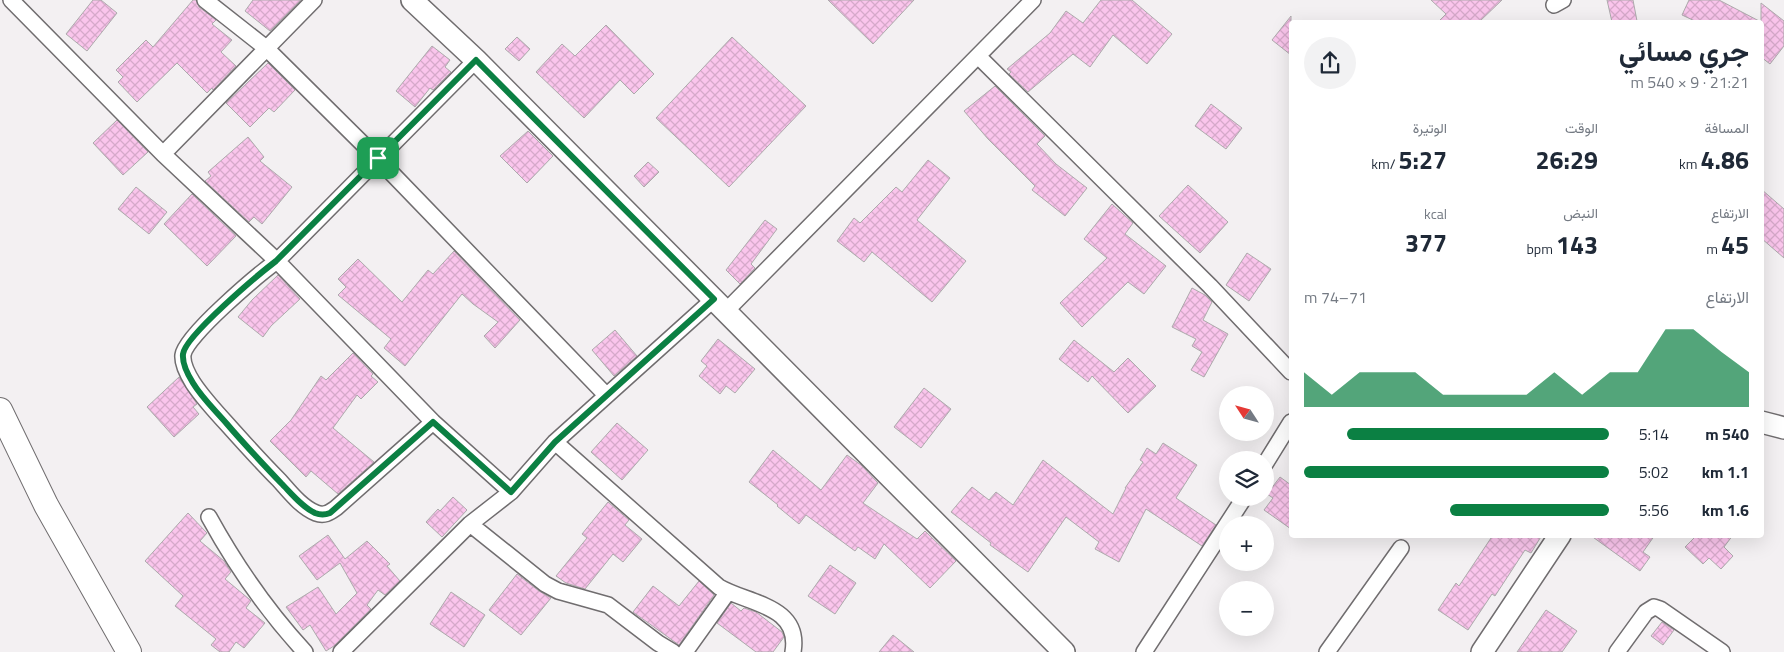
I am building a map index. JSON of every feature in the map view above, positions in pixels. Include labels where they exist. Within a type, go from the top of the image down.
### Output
[{"type":"main road","points":[[412,0],[476,60],[1061,651]]},
{"type":"main road","points":[[0,410],[46,505],[129,652]]},
{"type":"main road","points":[[1764,423],[1784,428]]},
{"type":"main road","points":[[1482,652],[1558,538]]},
{"type":"street","points":[[11,0],[163,154],[276,261],[433,422],[511,492]]},
{"type":"street","points":[[205,0],[266,48],[378,158],[606,395]]},
{"type":"street","points":[[163,154],[314,0]]},
{"type":"street","points":[[341,652],[470,524],[511,492],[555,442],[606,395],[719,306],[979,57],[1033,0]]},
{"type":"street","points":[[979,57],[1210,286],[1289,370]]},
{"type":"street","points":[[433,422],[326,515],[307,508],[272,473],[198,390],[187,372],[183,355],[187,344],[199,331],[249,282],[276,261],[476,60]]},
{"type":"street","points":[[1273,451],[1289,425]]},
{"type":"street","points":[[555,442],[719,587],[764,605],[783,617],[791,625],[794,633],[795,643],[793,652]]},
{"type":"street","points":[[1144,652],[1239,506]]},
{"type":"street","points":[[209,517],[235,562],[261,600],[279,624],[305,652]]},
{"type":"street","points":[[470,524],[545,584],[558,591],[608,605],[673,652]]},
{"type":"street","points":[[1327,652],[1401,548]]},
{"type":"street","points":[[685,652],[728,592]]},
{"type":"street","points":[[1617,652],[1646,612],[1654,607],[1660,609],[1722,652]]},
{"type":"building","points":[[93,0],[101,0],[117,13],[87,51],[66,34]]},
{"type":"building","points":[[193,0],[196,0],[199,7],[216,20],[212,24],[232,40],[221,52],[236,66],[213,90],[212,88],[207,93],[177,63],[137,102],[118,82],[123,77],[116,70],[146,40],[153,47]]},
{"type":"building","points":[[253,0],[301,0],[270,31],[245,11]]},
{"type":"building","points":[[828,0],[914,0],[873,44]]},
{"type":"building","points":[[1101,0],[1132,0],[1172,34],[1147,64],[1113,35],[1090,67],[1073,54],[1028,92],[1009,74],[1011,72],[1007,69],[1050,33],[1066,11],[1083,23]]},
{"type":"building","points":[[1431,0],[1502,0],[1481,20],[1440,20],[1446,14]]},
{"type":"building","points":[[1607,0],[1633,0],[1637,20],[1612,20]]},
{"type":"building","points":[[1689,0],[1719,0],[1757,20],[1693,20],[1682,15]]},
{"type":"building","points":[[1761,3],[1784,21],[1784,46],[1770,64],[1764,59],[1764,20],[1761,20]]},
{"type":"building","points":[[1291,16],[1291,20],[1289,20],[1289,53],[1272,40]]},
{"type":"building","points":[[606,25],[654,74],[634,94],[620,80],[584,118],[536,72],[562,44],[575,56]]},
{"type":"building","points":[[517,37],[530,49],[519,61],[505,49]]},
{"type":"building","points":[[732,37],[806,106],[729,187],[656,118]]},
{"type":"building","points":[[432,46],[450,60],[445,67],[451,72],[433,90],[430,88],[415,107],[396,91]]},
{"type":"building","points":[[268,63],[295,90],[274,112],[269,108],[250,127],[226,103]]},
{"type":"building","points":[[995,86],[1045,136],[1037,144],[1056,164],[1087,188],[1065,216],[1032,190],[1035,186],[988,139],[964,111]]},
{"type":"building","points":[[1211,104],[1242,128],[1226,149],[1195,126]]},
{"type":"building","points":[[117,120],[148,152],[123,175],[93,143]]},
{"type":"building","points":[[528,131],[553,156],[527,183],[500,156]]},
{"type":"building","points":[[248,137],[264,157],[260,161],[292,187],[262,224],[254,217],[249,222],[205,181],[211,176],[208,172]]},
{"type":"building","points":[[928,160],[950,178],[917,220],[966,261],[932,302],[872,252],[864,262],[837,241],[854,218],[860,223],[896,187],[902,192]]},
{"type":"building","points":[[648,162],[659,172],[644,187],[634,176]]},
{"type":"building","points":[[1188,185],[1228,222],[1200,253],[1159,216]]},
{"type":"building","points":[[136,187],[167,212],[149,234],[118,209]]},
{"type":"building","points":[[1764,192],[1784,209],[1784,258],[1764,241]]},
{"type":"building","points":[[192,194],[236,236],[207,266],[164,224]]},
{"type":"building","points":[[1112,204],[1133,223],[1125,234],[1166,266],[1144,294],[1128,282],[1082,327],[1060,303],[1107,258],[1084,239]]},
{"type":"building","points":[[765,220],[777,229],[751,264],[755,268],[740,284],[726,270]]},
{"type":"building","points":[[454,251],[520,320],[495,348],[484,336],[498,322],[462,294],[405,366],[384,348],[391,339],[338,295],[346,287],[338,279],[358,259],[402,302],[428,270],[433,274]]},
{"type":"building","points":[[1247,253],[1271,269],[1249,301],[1226,285]]},
{"type":"building","points":[[278,275],[300,299],[271,326],[263,337],[238,317],[252,300]]},
{"type":"building","points":[[1192,288],[1205,295],[1212,302],[1203,320],[1228,334],[1204,377],[1191,370],[1202,352],[1192,346],[1196,339],[1172,327]]},
{"type":"building","points":[[615,330],[637,356],[614,376],[592,350]]},
{"type":"building","points":[[718,339],[755,369],[735,393],[726,386],[720,394],[699,376],[707,366],[701,361]]},
{"type":"building","points":[[1074,340],[1114,372],[1128,358],[1156,386],[1128,413],[1092,376],[1088,382],[1059,359]]},
{"type":"building","points":[[353,353],[378,382],[361,399],[357,395],[333,428],[374,462],[338,494],[311,471],[306,477],[270,441],[291,420],[321,376],[326,380]]},
{"type":"building","points":[[179,377],[197,404],[193,407],[199,414],[174,437],[147,407]]},
{"type":"building","points":[[924,388],[951,409],[921,448],[894,427]]},
{"type":"building","points":[[617,423],[648,450],[622,480],[591,452]]},
{"type":"building","points":[[1163,443],[1197,465],[1176,498],[1216,525],[1202,546],[1146,509],[1119,562],[1095,549],[1099,542],[1066,517],[1028,572],[990,545],[991,543],[951,512],[972,487],[989,500],[996,492],[1013,505],[1043,460],[1113,514],[1125,488],[1143,462],[1140,460],[1147,448],[1156,454]]},
{"type":"building","points":[[773,450],[821,490],[847,455],[861,465],[878,483],[863,503],[917,539],[925,531],[956,561],[930,588],[884,544],[875,559],[858,547],[855,551],[806,515],[799,524],[749,482]]},
{"type":"building","points":[[1280,477],[1289,484],[1289,528],[1264,510],[1267,506],[1274,506],[1274,485]]},
{"type":"building","points":[[453,497],[467,510],[442,537],[426,522]]},
{"type":"building","points":[[608,502],[629,520],[625,525],[642,539],[623,562],[613,554],[585,589],[566,583],[556,576],[587,538],[582,534]]},
{"type":"building","points":[[188,513],[207,533],[200,541],[224,561],[231,572],[225,579],[251,601],[246,608],[265,623],[244,648],[236,642],[229,652],[220,652],[211,645],[216,639],[175,606],[183,596],[145,561]]},
{"type":"building","points":[[328,535],[345,559],[367,541],[390,564],[387,566],[400,581],[385,595],[378,590],[367,605],[371,609],[334,646],[326,651],[310,625],[303,630],[286,607],[318,587],[336,614],[357,593],[340,563],[317,580],[299,556]]},
{"type":"building","points":[[1491,538],[1540,538],[1531,553],[1525,550],[1495,596],[1492,594],[1468,630],[1438,610],[1456,583],[1459,586]]},
{"type":"building","points":[[1594,538],[1653,538],[1643,552],[1650,557],[1640,571]]},
{"type":"building","points":[[1694,538],[1731,538],[1724,547],[1733,556],[1721,569],[1709,558],[1703,564],[1685,547]]},
{"type":"building","points":[[830,565],[856,583],[835,614],[808,596]]},
{"type":"building","points":[[517,574],[551,598],[521,635],[489,610]]},
{"type":"building","points":[[699,581],[714,595],[679,645],[633,612],[653,586],[679,606]]},
{"type":"building","points":[[451,592],[485,615],[464,647],[430,624]]},
{"type":"building","points":[[731,603],[741,611],[744,608],[756,612],[782,632],[784,637],[773,652],[756,652],[717,623]]},
{"type":"building","points":[[1546,610],[1577,631],[1562,652],[1517,652]]},
{"type":"building","points":[[1662,622],[1674,630],[1663,645],[1651,636]]},
{"type":"building","points":[[893,635],[914,652],[879,652]]},
{"type":"route","points":[[476,60],[714,299],[555,442],[511,492],[433,422],[330,513],[326,515],[315,512],[307,508],[259,460],[206,401],[187,372],[183,362],[184,348],[249,282],[276,261],[378,158],[476,60]]}]
